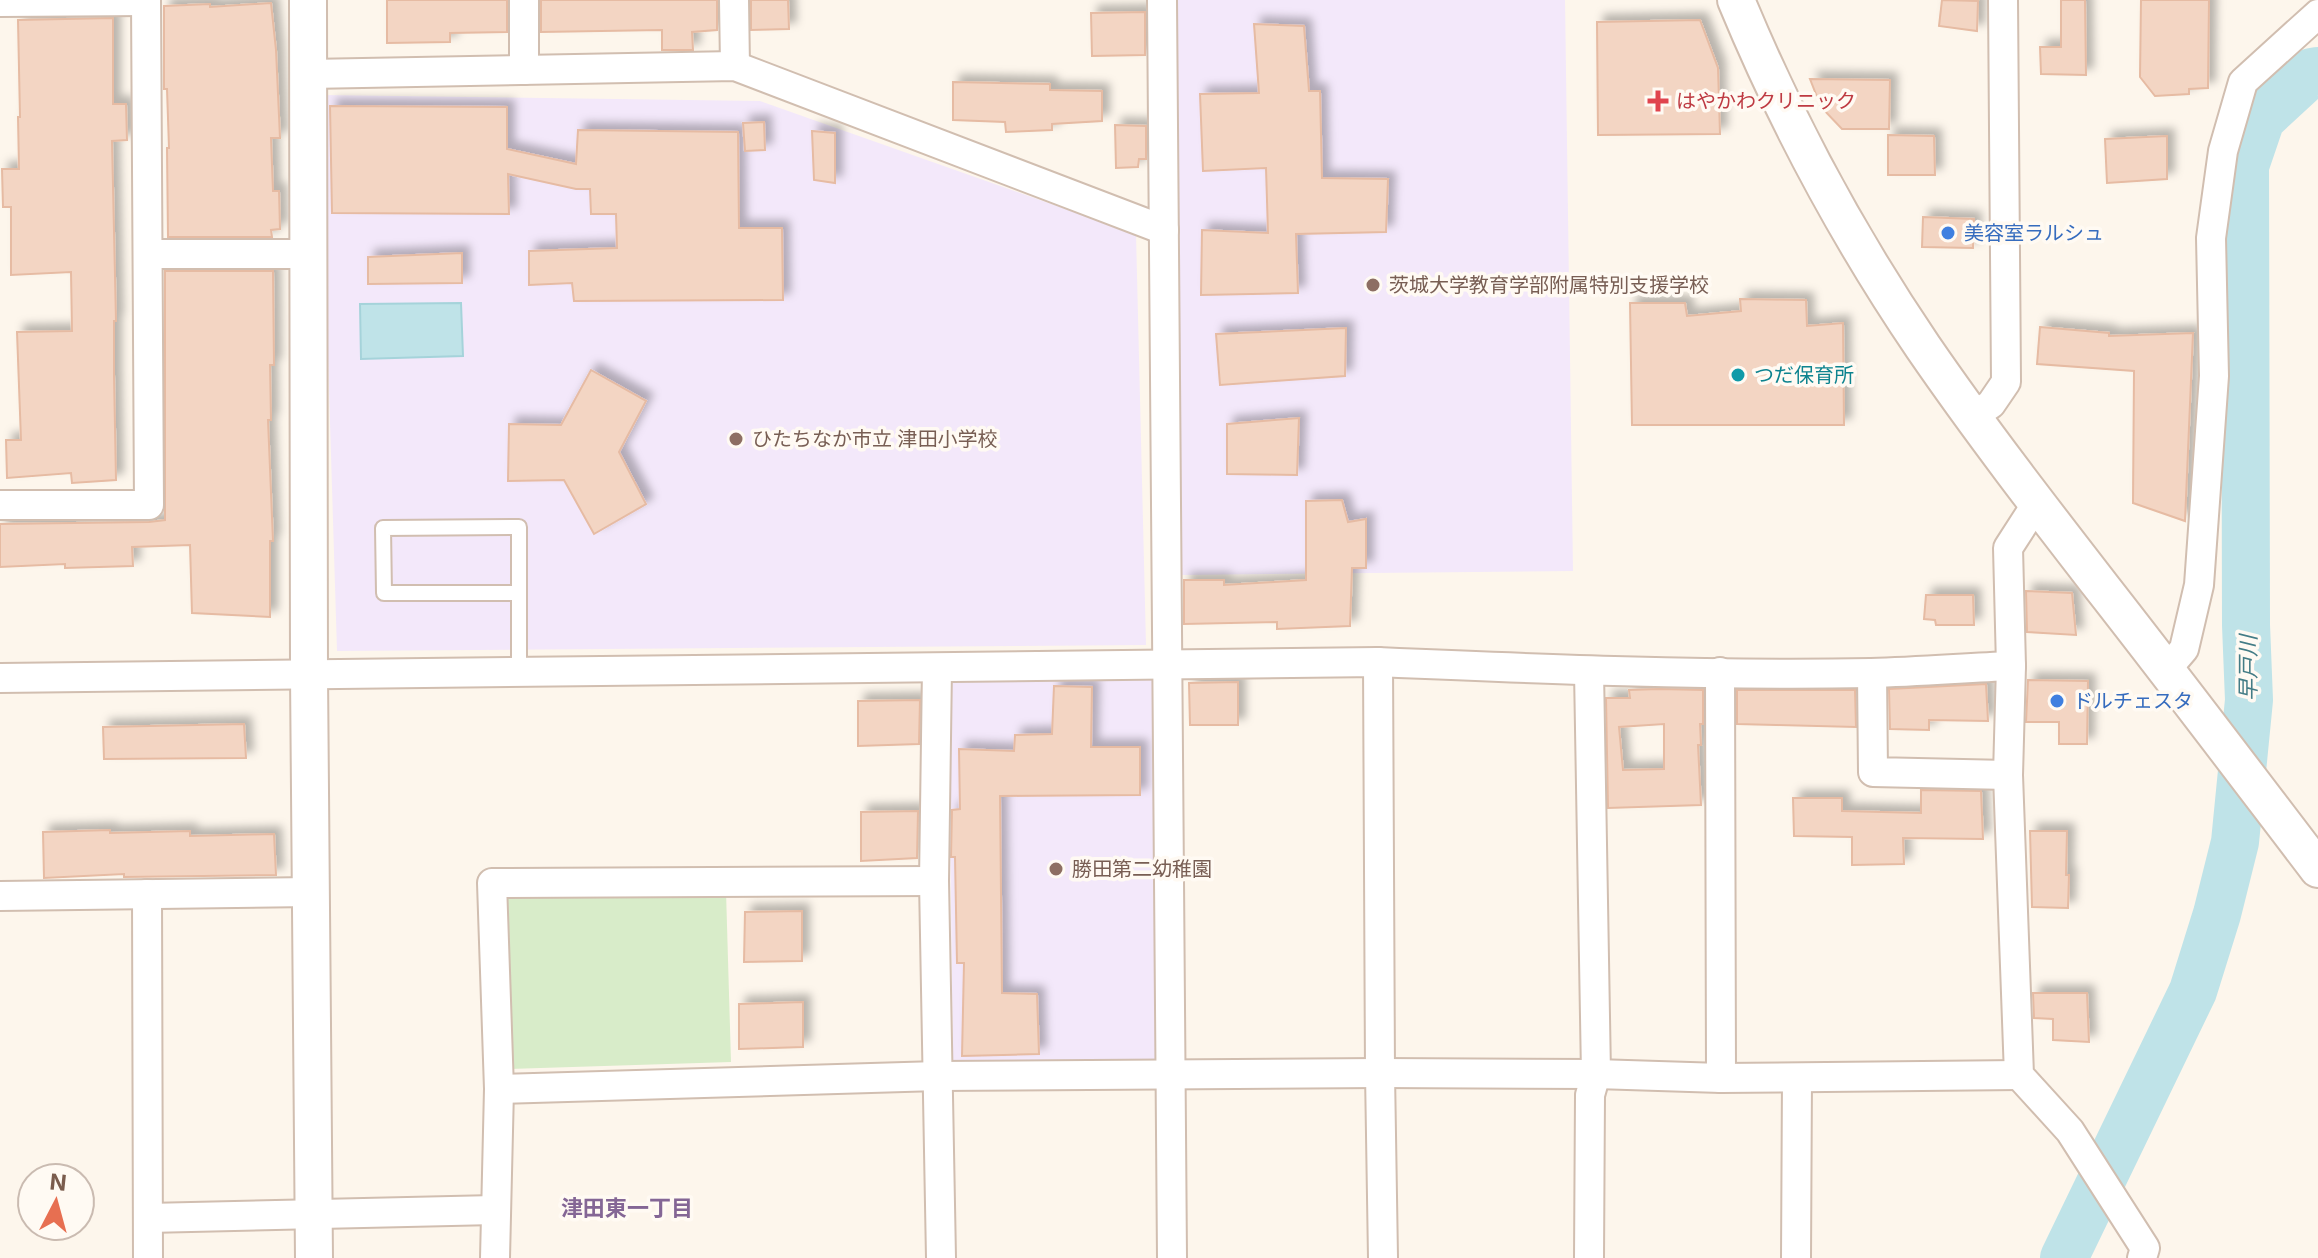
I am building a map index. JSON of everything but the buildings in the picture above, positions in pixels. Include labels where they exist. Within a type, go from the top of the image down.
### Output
[{"type":"street","points":[[0,2],[146,0],[149,505],[0,505]]},
{"type":"street","points":[[308,0],[314,1258]]},
{"type":"street","points":[[524,0],[524,70]]},
{"type":"street","points":[[734,0],[735,66]]},
{"type":"street","points":[[1162,0],[1172,1258]]},
{"type":"street","points":[[1736,0],[1770,78],[1832,199],[1882,285],[1972,417],[2318,869]]},
{"type":"street","points":[[1972,417],[1991,404],[2006,382],[2003,0]]},
{"type":"street","points":[[2176,684],[2199,585],[2214,376],[2211,238],[2223,151],[2243,82],[2318,14]]},
{"type":"street","points":[[309,74],[735,66],[1164,230]]},
{"type":"street","points":[[148,254],[309,254]]},
{"type":"street","points":[[2037,503],[2008,548],[2011,666],[2008,775],[2019,1075],[2070,1131],[2145,1248],[2142,1258]]},
{"type":"street","points":[[1378,662],[1383,1258]]},
{"type":"street","points":[[0,678],[1378,662],[1589,671],[1872,673],[2011,666]]},
{"type":"street","points":[[937,668],[934,881],[941,1258]]},
{"type":"street","points":[[1589,671],[1596,1074],[1590,1095],[1589,1258]]},
{"type":"street","points":[[1720,672],[1721,1078]]},
{"type":"street","points":[[1872,673],[1873,772],[2008,775]]},
{"type":"street","points":[[495,1258],[499,1089],[492,883],[934,881]]},
{"type":"street","points":[[0,896],[311,892]]},
{"type":"street","points":[[147,894],[148,1258]]},
{"type":"street","points":[[499,1089],[938,1076],[1380,1073],[1797,1078],[2019,1075]]},
{"type":"street","points":[[1796,1258],[1797,1078]]},
{"type":"street","points":[[148,1218],[495,1210]]},
{"type":"lane","points":[[519,593],[384,593],[383,528],[519,527],[519,593],[519,673]]},
{"type":"shaded area","name":"茨城大学教育学部附属特別支援学校","points":[[1175,0],[1565,0],[1573,571],[1179,575]]},
{"type":"shaded area","name":"ひたちなか市立 津田小学校","points":[[320,95],[760,101],[1136,234],[1146,645],[337,651]]},
{"type":"shaded area","name":"勝田第二幼稚園","points":[[1161,673],[1164,1063],[953,1062],[948,675]]},
{"type":"green space","points":[[726,891],[731,1062],[509,1069],[502,893]]},
{"type":"water","points":[[461,303],[463,356],[361,359],[360,304]]},
{"type":"waterway","name":"早戸川","points":[[2064,1258],[2193,991],[2235,842],[2249,700],[2246,625],[2245,166],[2261,119],[2312,72],[2318,71]]},
{"type":"place","name":"はやかわクリニック","points":[[1658,101]]},
{"type":"place","name":"美容室ラルシュ","points":[[1948,233]]},
{"type":"place","name":"茨城大学教育学部附属特別支援学校","points":[[1373,285]]},
{"type":"place","name":"つだ保育所","points":[[1738,375]]},
{"type":"place","name":"ひたちなか市立 津田小学校","points":[[736,439]]},
{"type":"place","name":"ドルチェスタ","points":[[2057,701]]},
{"type":"place","name":"勝田第二幼稚園","points":[[1056,869]]},
{"type":"district","name":"津田東一丁目","points":[[627,1208]]}]
